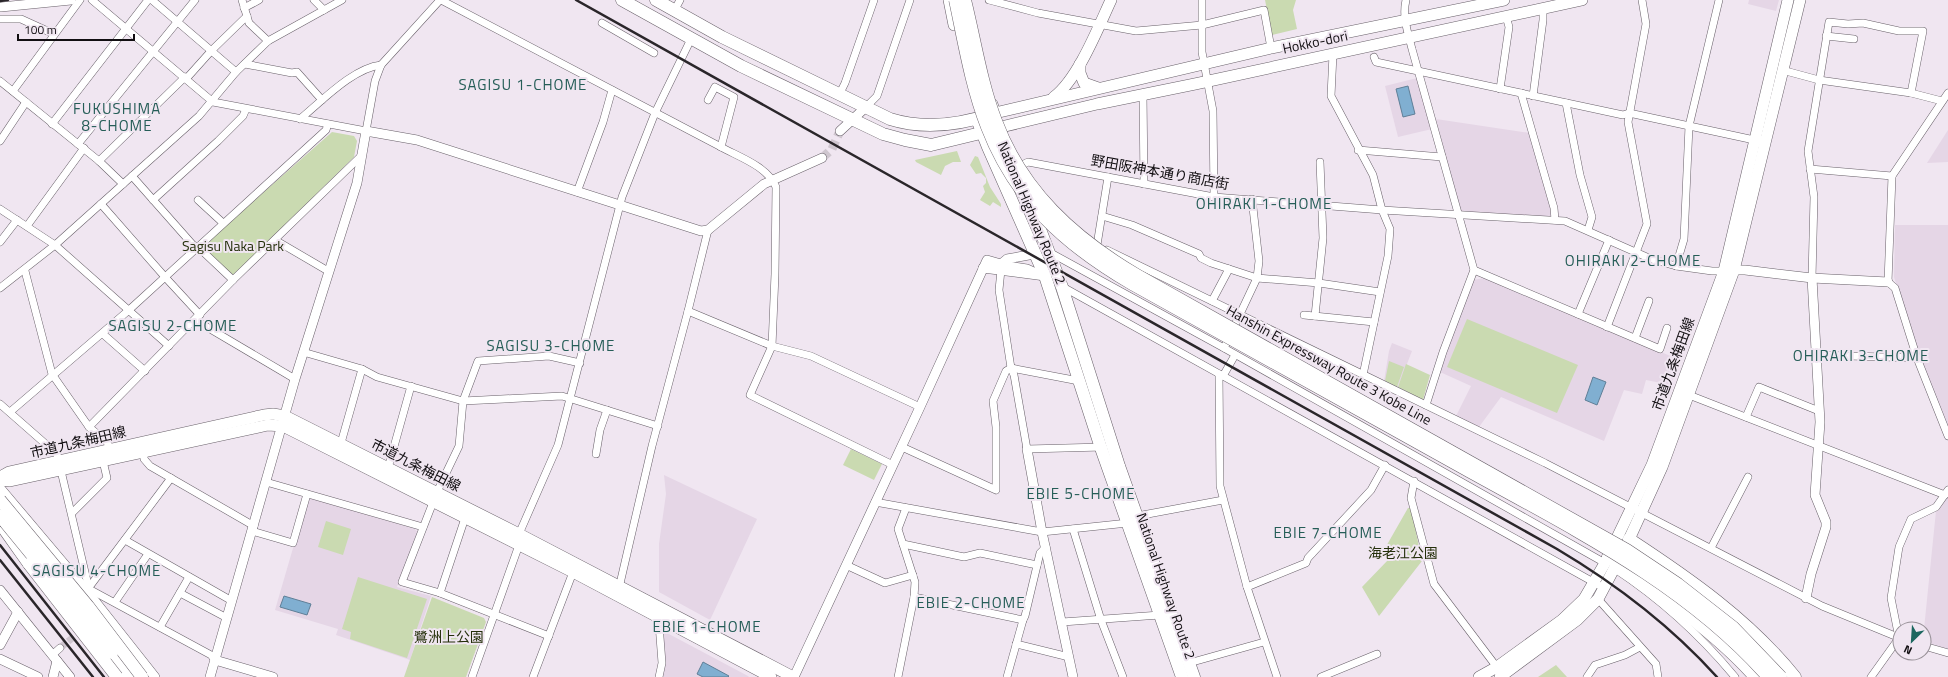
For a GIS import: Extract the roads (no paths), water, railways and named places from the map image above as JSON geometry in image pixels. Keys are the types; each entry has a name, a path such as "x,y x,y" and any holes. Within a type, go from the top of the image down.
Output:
{"highway":[{"name":"National Highway Route 2","path":"622,0 741,66 894,138 931,145 982,134 1045,276 1079,381 1106,446 1132,519 1190,663 1194,677"},
{"path":"656,0 677,5 722,37 890,119 914,124 944,125 977,119 995,113"},
{"name":"Hanshin Expressway Route 3 Kobe Line","path":"955,0 979,104 998,153 1024,195 1049,224 1070,244 1094,261 1132,284 1622,558 1706,617 1726,634 1768,677"},
{"name":"Hanshin Expressway Route 3 Kobe Line","path":"967,0 987,93 1006,145 1040,198 1076,235 1099,252 1136,275 1627,550 1678,584 1733,627 1781,677"},
{"name":"National Highway Route 2","path":"995,113 998,128 1037,218 1062,287 1106,446"},
{"path":"977,119 982,134 998,128"},
{"path":"0,500 88,606 142,677"},
{"path":"24,515 18,532 29,564"},
{"path":"0,516 80,613 129,677"},
{"name":"National Highway Route 2","path":"1132,519 1160,615 1182,677"},
{"path":"0,523 29,564 117,677"},
{"path":"1630,539 1700,587 1744,623 1795,677"},
{"path":"1611,563 1647,583 1706,630 1755,677"}],"main road":[{"path":"949,0 977,119"},
{"path":"967,0 995,113"},
{"path":"1052,99 1067,86 1080,64 1111,0"},
{"name":"Hokko-dori","path":"995,113 1031,106 1052,99 1271,48 1504,0"},
{"name":"Hokko-dori","path":"998,128 1053,113 1209,81 1582,0"},
{"name":"市道九条梅田線","path":"1611,563 1630,539 1662,467 1689,395 1729,271 1760,141 1788,0"},
{"name":"市道九条梅田線","path":"1760,141 1782,70 1800,0"},
{"path":"1080,64 1080,73 1084,83 1098,88"},
{"name":"市道九条梅田線","path":"1479,677 1501,674 1577,620 1598,599 1600,585 1611,563 1632,508 1652,465 1729,271"},
{"name":"市道九条梅田線","path":"0,480 10,481 110,449 273,414 284,421 519,540 793,677"},
{"name":"市道九条梅田線","path":"0,477 9,472 103,462 284,421 341,443 388,468 435,497 465,518 519,540 573,572 618,590 661,618 771,677"},
{"name":"市道九条梅田線","path":"1501,674 1570,614 1600,585"}],"street":[{"path":"2,6 71,0"},
{"path":"13,91 80,0"},
{"path":"92,0 154,50 213,102 417,140 695,230 708,230"},
{"path":"52,124 148,0"},
{"path":"152,0 236,72"},
{"path":"27,226 81,146 154,50 195,0"},
{"path":"242,0 249,23 268,41"},
{"path":"244,8 259,0"},
{"path":"314,0 324,10"},
{"path":"0,288 25,270 55,245 199,116 213,102 236,72 268,41 342,0"},
{"path":"210,677 284,421 294,379 356,183 375,81 382,65 440,0 721,147 766,172 773,179 776,187 776,193 775,279 772,346 750,395 893,465"},
{"path":"839,95 845,83 874,0"},
{"path":"840,131 877,96 910,0"},
{"path":"989,0 1038,13 1136,32 1202,25 1264,10 1271,48"},
{"path":"1202,0 1202,52 1209,81 1213,111 1214,197"},
{"path":"1406,0 1404,9 1405,20 1417,70 1474,270 1443,352 1426,405"},
{"path":"1607,326 1637,254 1647,224 1628,122 1646,24 1642,0"},
{"path":"1676,266 1684,239 1689,126 1719,0"},
{"path":"1533,96 1543,20 1543,8"},
{"path":"99,161 186,78 247,16"},
{"path":"1500,89 1509,27 1506,16"},
{"path":"0,19 22,19 54,34"},
{"path":"1806,598 1811,574 1826,527 1826,522 1815,495 1819,411 1812,278 1814,198 1808,151 1828,22 1848,24 1863,23 1899,31 1923,31 1911,93"},
{"path":"602,23 654,53"},
{"path":"1826,36 1854,38"},
{"path":"472,677 519,540 558,445 620,206 655,113 691,39"},
{"path":"1333,54 1331,96 1358,150 1373,175 1382,210 1390,229 1388,256 1363,375"},
{"path":"1374,56 1376,62 1623,115 1629,113 1760,141"},
{"path":"244,64 292,73 297,72 322,100"},
{"path":"300,119 359,72 371,66 382,65"},
{"path":"1782,70 1819,80 1911,93 1942,101"},
{"path":"0,80 99,161 123,184"},
{"path":"708,100 715,87 734,97 721,147"},
{"path":"577,192 603,122 612,90"},
{"path":"1521,93 1554,208 1555,220"},
{"path":"1888,282 1892,176 1948,93"},
{"path":"1144,94 1144,184"},
{"path":"0,141 26,102"},
{"path":"1566,103 1580,175 1592,217 1588,230"},
{"path":"153,200 218,141 242,116 246,108"},
{"path":"10,412 52,374 103,334 326,130 328,124"},
{"path":"1358,150 1442,157"},
{"path":"89,427 198,318 233,280 361,156"},
{"path":"618,590 708,230 764,184 822,158"},
{"name":"野田阪神本通り商店街","path":"1015,169 1028,162 1214,197 1382,210 1566,221 1637,254 1676,266 1712,271 1729,271"},
{"path":"1315,316 1323,238 1320,162"},
{"path":"1810,169 1892,176"},
{"path":"132,176 193,246 198,247 233,280"},
{"path":"1097,245 1108,177"},
{"path":"1224,348 1257,278 1259,261 1252,199"},
{"path":"198,200 223,223"},
{"path":"101,204 165,277 198,318 294,379"},
{"path":"0,209 55,245 169,346"},
{"path":"1102,216 1145,230 1199,254 1201,258 1257,278 1319,282 1380,292"},
{"path":"1037,218 1097,245 1426,405 1711,548 1806,598 1892,635"},
{"path":"0,242 17,220"},
{"path":"275,240 328,271"},
{"path":"1578,314 1609,240"},
{"path":"1049,252 1611,563 1681,621 1735,677"},
{"path":"1034,254 1006,259 1001,267 999,290 1011,368 1014,375 1042,532 1073,677"},
{"path":"793,677 902,447 985,264 1045,276 1062,287 1600,585"},
{"path":"1212,301 1229,269"},
{"path":"25,270 52,374 89,427 107,442 110,449"},
{"path":"1474,270 1660,349 1667,328"},
{"path":"1729,271 1745,270 1812,278 1888,282 1895,288 1917,358 1948,436"},
{"path":"1635,338 1649,301"},
{"path":"688,311 772,346 811,356 920,407"},
{"path":"1304,315 1374,322"},
{"path":"103,334 145,371"},
{"path":"303,352 362,369 377,377 463,401 562,396 658,426"},
{"path":"1235,355 1221,375 1220,486 1222,500 1247,587 1276,677"},
{"path":"1816,355 1917,358"},
{"path":"549,636 440,593 402,582 435,497 459,446 463,401 476,364 481,360 549,356 580,363"},
{"path":"902,447 996,490 996,427 993,402 1006,372 1011,368 1079,381"},
{"path":"341,443 362,369"},
{"path":"388,468 411,386"},
{"path":"1746,417 1759,387 1819,411"},
{"path":"1689,395 1818,445 1946,492 1936,507 1911,519 1899,547 1891,598 1896,621"},
{"path":"0,404 57,454 72,513 88,590"},
{"path":"596,454 600,430 607,410"},
{"path":"1027,449 1106,446"},
{"path":"144,452 144,459 150,466 253,528 293,543 307,494"},
{"path":"72,513 107,478 103,462"},
{"path":"1247,587 1306,563 1308,558 1371,490 1385,465"},
{"path":"1711,548 1748,477"},
{"path":"88,590 171,478"},
{"path":"1414,481 1411,498 1434,584 1501,674"},
{"path":"266,482 424,527"},
{"path":"0,488 88,590 155,677"},
{"path":"875,502 1042,532 1073,529 1132,519 1222,500"},
{"path":"898,677 914,597 915,582 898,529 906,508"},
{"path":"440,593 465,518"},
{"path":"1073,529 1101,620 1123,677"},
{"path":"125,540 232,601"},
{"path":"903,544 964,557 980,553 1037,565"},
{"path":"1007,677 1025,616 1040,553 1046,547"},
{"path":"115,602 148,554"},
{"path":"846,565 885,583 913,575"},
{"path":"533,677 573,572"},
{"path":"160,627 189,577"},
{"path":"0,590 70,677"},
{"path":"88,590 115,602 211,655 214,660 273,677"},
{"path":"180,593 226,618"},
{"path":"914,597 1023,620"},
{"path":"1598,599 1656,664 1658,677"},
{"path":"0,645 18,612"},
{"path":"76,636 104,612"},
{"path":"1062,622 1160,615"},
{"path":"659,677 662,662 659,624 661,618"},
{"path":"1190,663 1264,642"},
{"path":"1016,644 1069,656"},
{"path":"1587,677 1595,665 1625,656 1640,647"},
{"path":"53,677 55,658 60,648"},
{"path":"1932,648 1948,653"},
{"path":"1871,677 1892,649"},
{"path":"1321,677 1377,654"},
{"path":"0,660 38,677"}],"water":[{"path":"1408,86 1415,114 1403,117 1396,89"},
{"path":"1593,377 1606,382 1597,405 1585,400"},
{"path":"284,596 311,604 307,615 280,607"},
{"path":"703,662 729,676 703,677 697,674"}],"tunnel":[{"path":"822,158 832,149 840,131"},
{"path":"60,648 76,635"}],"railway":[{"path":"0,1 8,0"},
{"path":"576,0 1579,562 1642,607 1680,640 1717,677"},
{"path":"0,545 104,677"},
{"path":"0,560 93,677"}],"district":[{"name":"SAGISU 1-CHOME","path":"523,85"},
{"name":"FUKUSHIMA 8-CHOME","path":"117,118"},
{"name":"OHIRAKI 1-CHOME","path":"1264,204"},
{"name":"OHIRAKI 2-CHOME","path":"1633,261"},
{"name":"SAGISU 2-CHOME","path":"173,326"},
{"name":"SAGISU 3-CHOME","path":"551,346"},
{"name":"OHIRAKI 3-CHOME","path":"1861,356"},
{"name":"EBIE 5-CHOME","path":"1081,494"},
{"name":"EBIE 7-CHOME","path":"1328,533"},
{"name":"SAGISU 4-CHOME","path":"97,571"},
{"name":"EBIE 2-CHOME","path":"971,603"},
{"name":"EBIE 1-CHOME","path":"707,627"}],"park label":[{"name":"Sagisu Naka Park","path":"233,246"},
{"name":"海老江公園","path":"1403,553"},
{"name":"鷺洲上公園","path":"449,637"}]}
